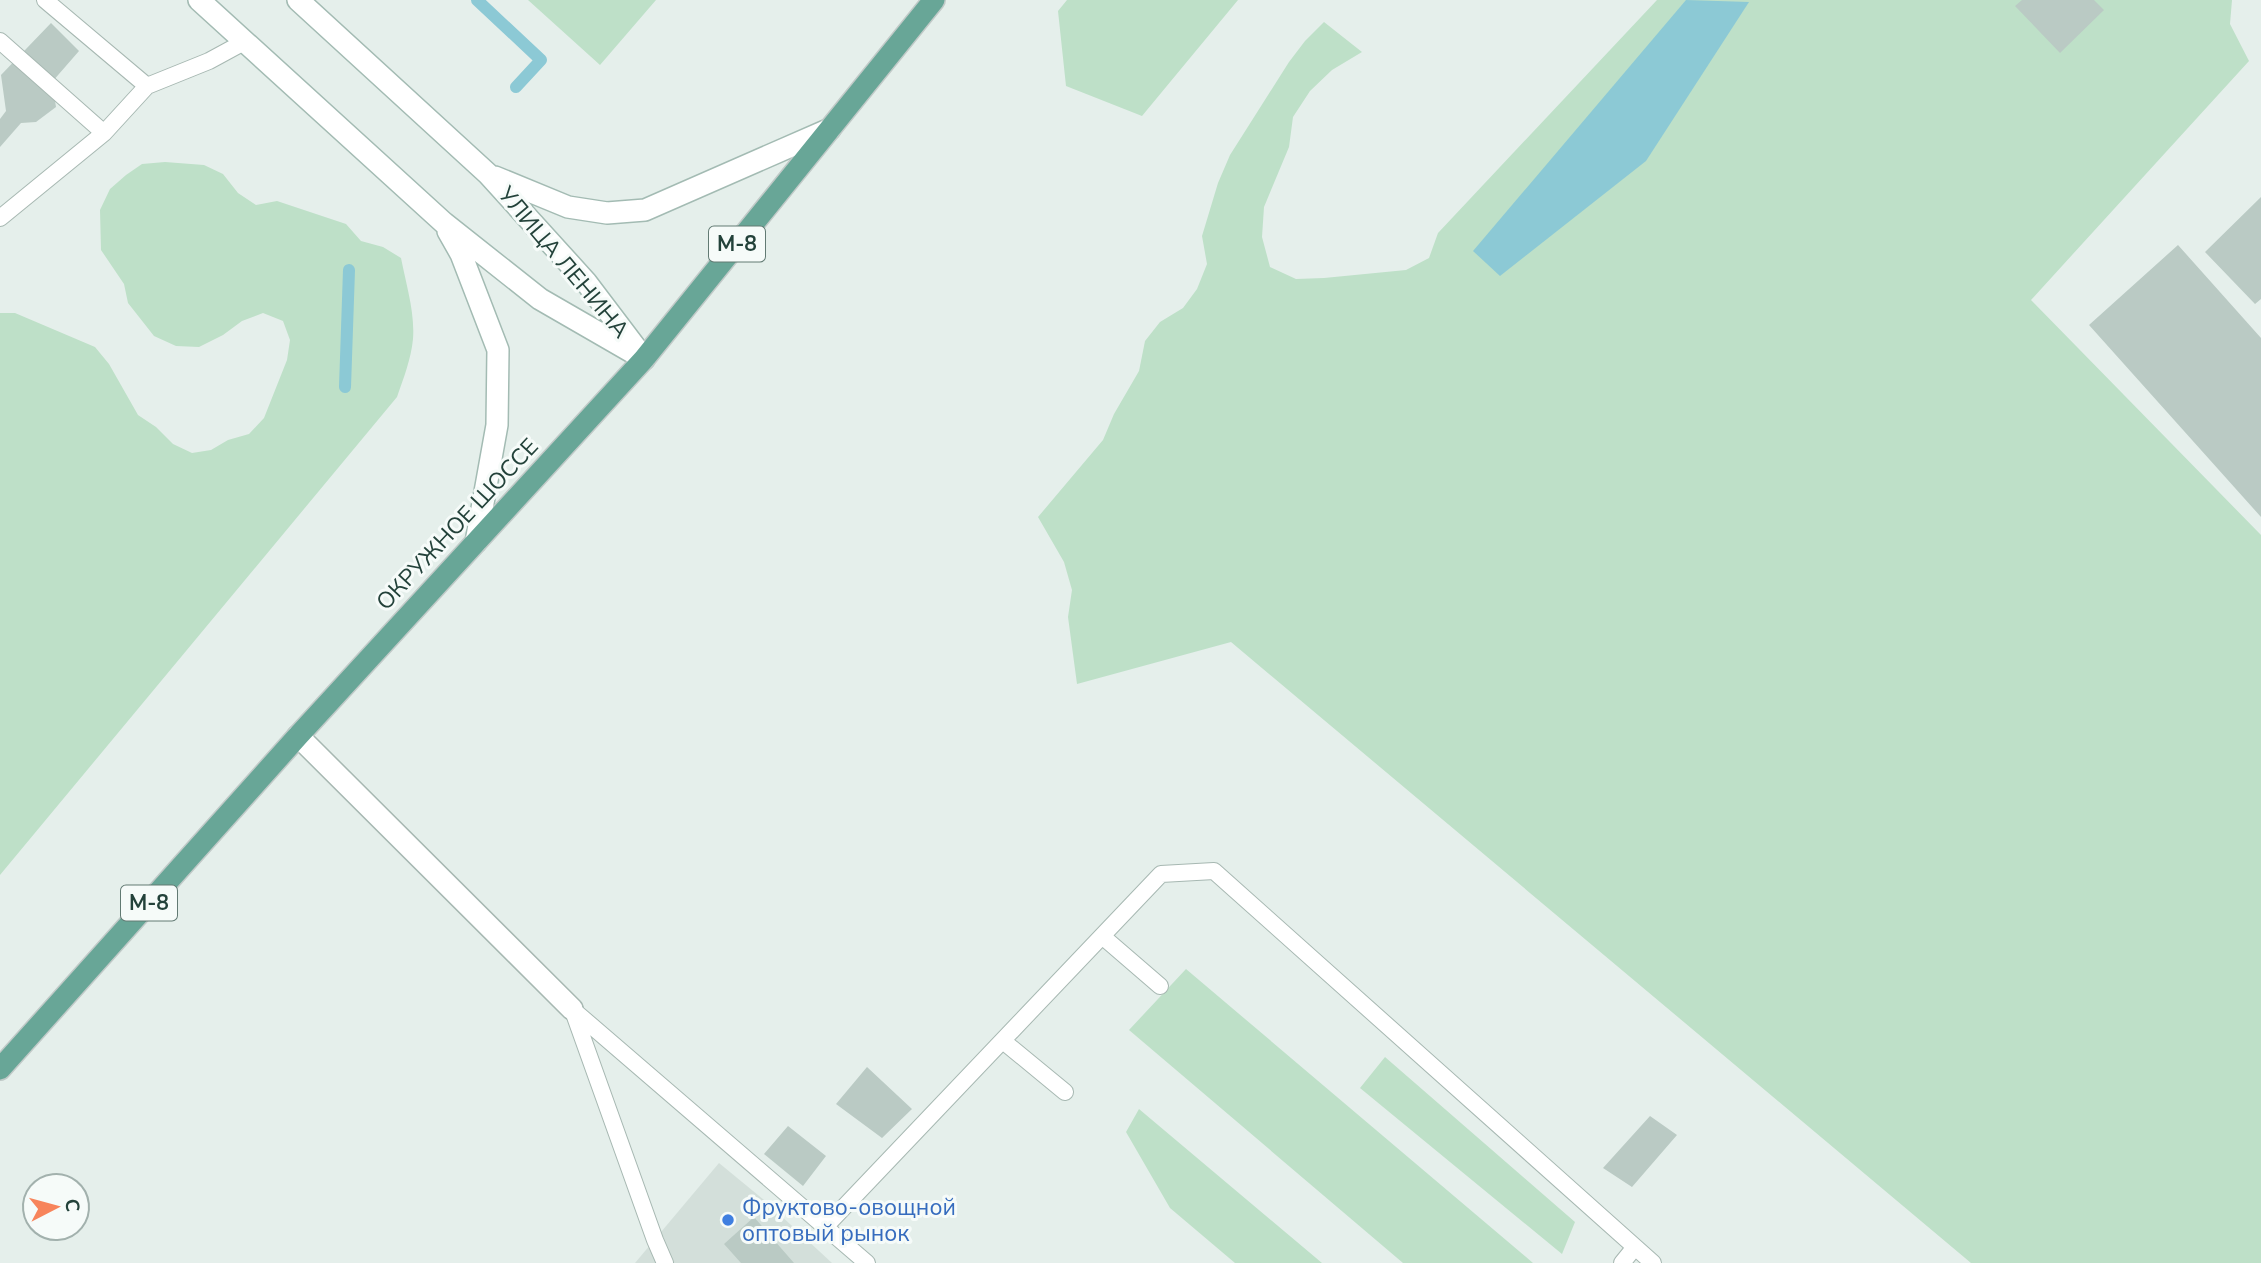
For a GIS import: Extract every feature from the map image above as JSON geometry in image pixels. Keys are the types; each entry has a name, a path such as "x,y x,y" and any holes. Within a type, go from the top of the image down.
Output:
{"main road":[{"name":"УЛИЦА ЛЕНИНА","path":"199,0 444,223 540,299 644,359"},
{"name":"УЛИЦА ЛЕНИНА","path":"298,0 488,174 586,282 644,359"},
{"name":"ОКРУЖНОЕ ШОССЕ","path":"0,1069 298,736 644,359 934,0"},
{"name":"УЛИЦА ЛЕНИНА","path":"488,174 568,207 607,213 645,210 830,129"},
{"name":"УЛИЦА ЛЕНИНА","path":"444,223 461,254 498,351 497,425 476,542"},
{"path":"298,736 572,1009"}],"lane":[{"path":"46,0 147,86"},
{"path":"0,41 104,133"},
{"path":"0,218 104,133 147,86 209,61 244,42"},
{"path":"825,1227 1161,874 1214,871 1653,1263"},
{"path":"1102,936 1160,986"},
{"path":"572,1009 867,1263"},
{"path":"572,1009 665,1263"},
{"path":"1003,1041 1065,1092"},
{"path":"1622,1263 1635,1247"}],"shaded area":[{"name":"Фруктово-овощной оптовый рынок","path":"719,1163 764,1200 832,1263 635,1263"}],"green space":[{"path":"528,0 656,0 600,65"},
{"path":"1067,0 1238,0 1142,116 1066,86 1058,11"},
{"path":"1657,0 2232,0 2230,24 2249,61 2031,300 2261,535 2261,1263 1971,1263 1231,642 1077,684 1068,617 1072,590 1064,562 1038,517 1103,440 1114,414 1139,371 1145,341 1160,322 1183,308 1197,289 1207,264 1202,236 1218,183 1230,155 1305,41 1324,22 1362,52 1332,70 1310,91 1293,117 1289,147 1264,207 1262,237 1270,267 1296,279 1406,270 1429,258 1438,233"},
{"path":"165,162 204,165 223,174 238,193 256,205 277,201 346,224 361,241 383,247 401,258 413,319 411,354 397,397 0,875 0,313 15,313 95,347 109,364 138,415 156,427 173,444 192,453 211,450 228,440 249,434 264,418 287,360 290,340 283,321 263,313 242,321 223,335 199,347 176,346 154,336 128,303 124,284 101,250 100,210 110,189 126,175 142,164"},
{"path":"1186,969 1533,1263 1403,1263 1129,1030"},
{"path":"1385,1057 1575,1222 1562,1254 1360,1088"},
{"path":"1139,1109 1322,1263 1235,1263 1170,1208 1126,1132"}],"water":[{"path":"1686,0 1749,2 1646,161 1500,276 1473,251"}],"building":[{"path":"2022,0 2094,0 2104,10 2060,53 2015,6"},
{"path":"51,23 79,51 52,82 56,107 36,122 21,123 0,147 0,119 6,111 1,75"},
{"path":"2261,197 2261,299 2255,304 2205,252"},
{"path":"2178,245 2261,338 2261,517 2089,325"},
{"path":"867,1067 912,1109 882,1138 836,1104"},
{"path":"1650,1116 1677,1135 1632,1187 1603,1168"},
{"path":"788,1126 826,1156 803,1186 764,1154"},
{"path":"754,1217 794,1263 741,1263 724,1244"}],"waterway":[{"path":"477,0 541,60 516,87"},
{"path":"345,387 349,270"}],"place":[{"name":"Фруктово-овощной оптовый рынок","path":"728,1220"}]}
